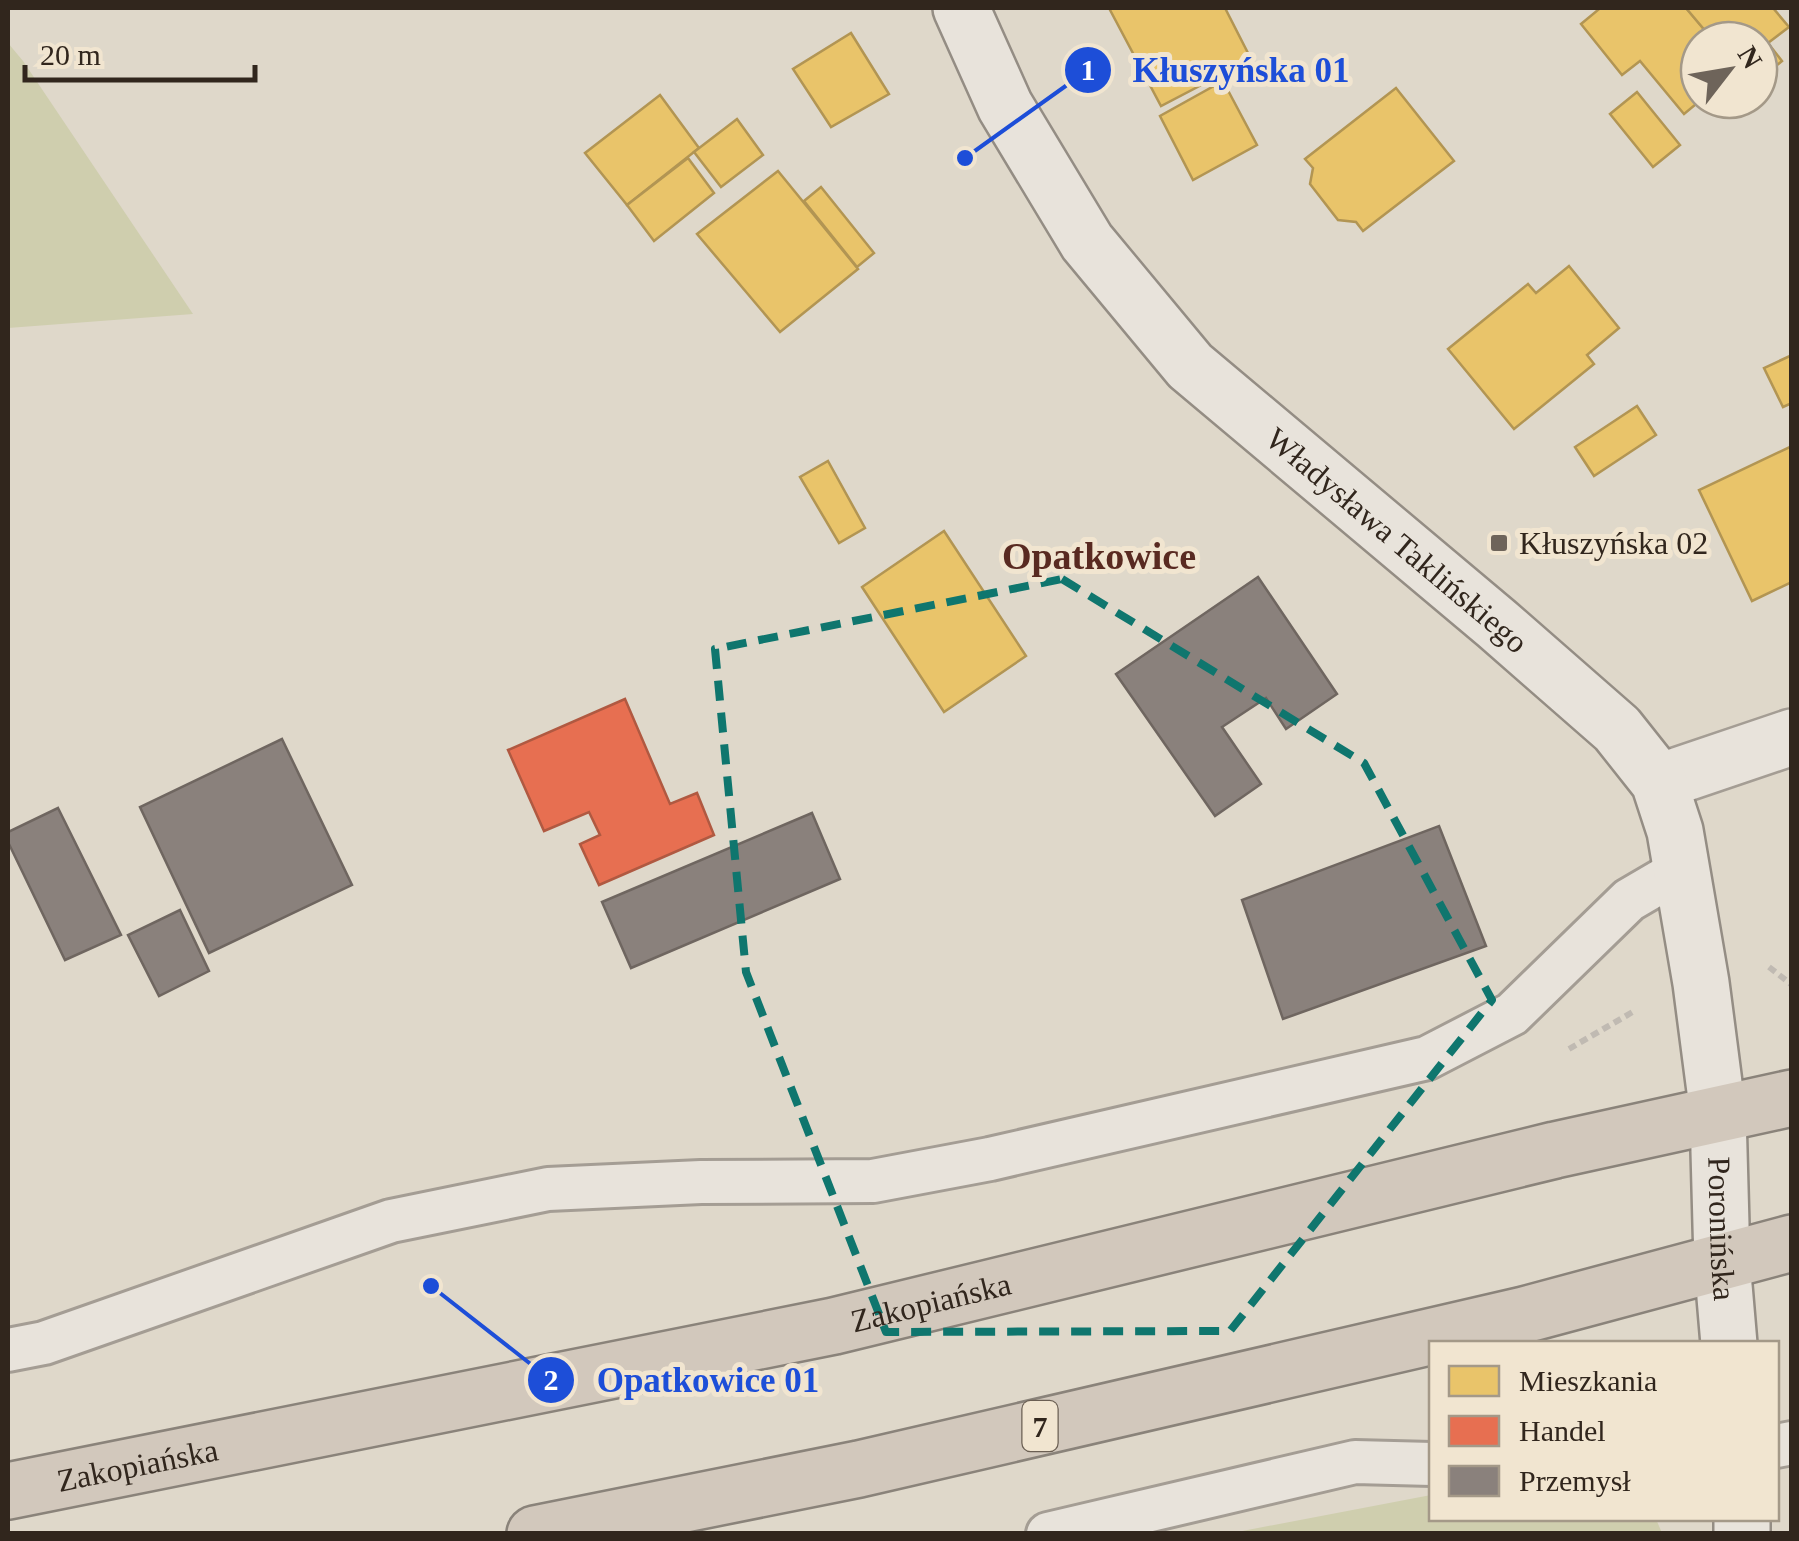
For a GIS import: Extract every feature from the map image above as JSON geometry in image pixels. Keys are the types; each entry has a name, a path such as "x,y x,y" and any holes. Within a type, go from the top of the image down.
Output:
{"highway":[{"name":"Zakopiańska","path":"8,1492 834,1326 1555,1150 1792,1098"},
{"name":"7","path":"534,1534 859,1468 1524,1315 1792,1243"}],"street":[{"name":"Władysława Taklińskiego","path":"960,8 1005,106 1087,242 1190,366 1617,729 1659,782 1669,806 1682,870 1718,1114"},
{"path":"1659,782 1792,737"},
{"name":"Poronińska","path":"1718,1114 1722,1262 1729,1341"}],"lane":[{"path":"8,1350 44,1343 391,1221 548,1189 701,1182 873,1181 990,1159 1427,1058 1512,1014 1629,900 1682,870"},
{"path":"1048,1534 1355,1462 1429,1464"}],"path":[{"path":"1764,964 1792,985"},
{"path":"1553,1059 1648,1003"}],"highlighted area":[{"path":"1062,579 1364,763 1492,1000 1230,1331 886,1332 746,972 715,649"}],"green space":[{"path":"8,43 23,61 193,314 8,328"},
{"path":"1429,1495 1429,1521 1657,1521 1662,1533 1232,1533"}],"building: Mieszkania":[{"path":"1109,8 1225,8 1251,59 1161,106"},
{"path":"1686,8 1696,20 1679,20 1679,108 1640,61 1622,75 1581,24 1598,10"},
{"path":"1686,8 1773,8 1789,27 1779,35 1779,20 1696,20"},
{"path":"851,33 889,94 831,127 793,69"},
{"path":"1223,81 1257,145 1193,180 1160,116"},
{"path":"1396,88 1454,161 1363,231 1356,222 1338,220 1310,184 1313,168 1305,159"},
{"path":"1637,92 1680,145 1653,167 1610,114"},
{"path":"660,95 699,148 627,205 585,153"},
{"path":"737,119 763,155 721,187 694,152"},
{"path":"688,158 714,193 654,241 627,205"},
{"path":"778,171 858,269 780,332 697,234"},
{"path":"821,187 874,253 857,267 804,201"},
{"path":"1569,266 1619,328 1587,355 1594,364 1514,429 1448,349 1528,284 1536,293"},
{"path":"1792,355 1792,403 1783,407 1764,368"},
{"path":"1637,406 1656,435 1594,476 1575,447"},
{"path":"1792,446 1792,582 1752,601 1699,490"},
{"path":"828,461 865,528 839,543 800,477"},
{"path":"944,531 1026,656 944,712 862,587"}],"building: Handel":[{"path":"625,699 670,804 697,793 714,835 599,885 580,844 600,835 589,812 544,831 508,750"}],"building: Przemysł":[{"path":"1258,577 1337,694 1286,729 1266,698 1222,727 1261,784 1215,816 1116,674"},
{"path":"282,739 352,885 209,953 140,807"},
{"path":"58,808 121,935 65,960 8,842 8,832"},
{"path":"812,813 840,879 631,968 602,902"},
{"path":"1439,826 1486,946 1283,1019 1242,900"},
{"path":"180,910 209,971 159,996 128,935"}],"place":[{"name":"Kłuszyńska 01","path":"965,158"},
{"name":"Kłuszyńska 02","path":"1499,543"},
{"name":"Opatkowice 01","path":"431,1286"}],"district":[{"name":"Opatkowice","path":"1099,556"}]}
